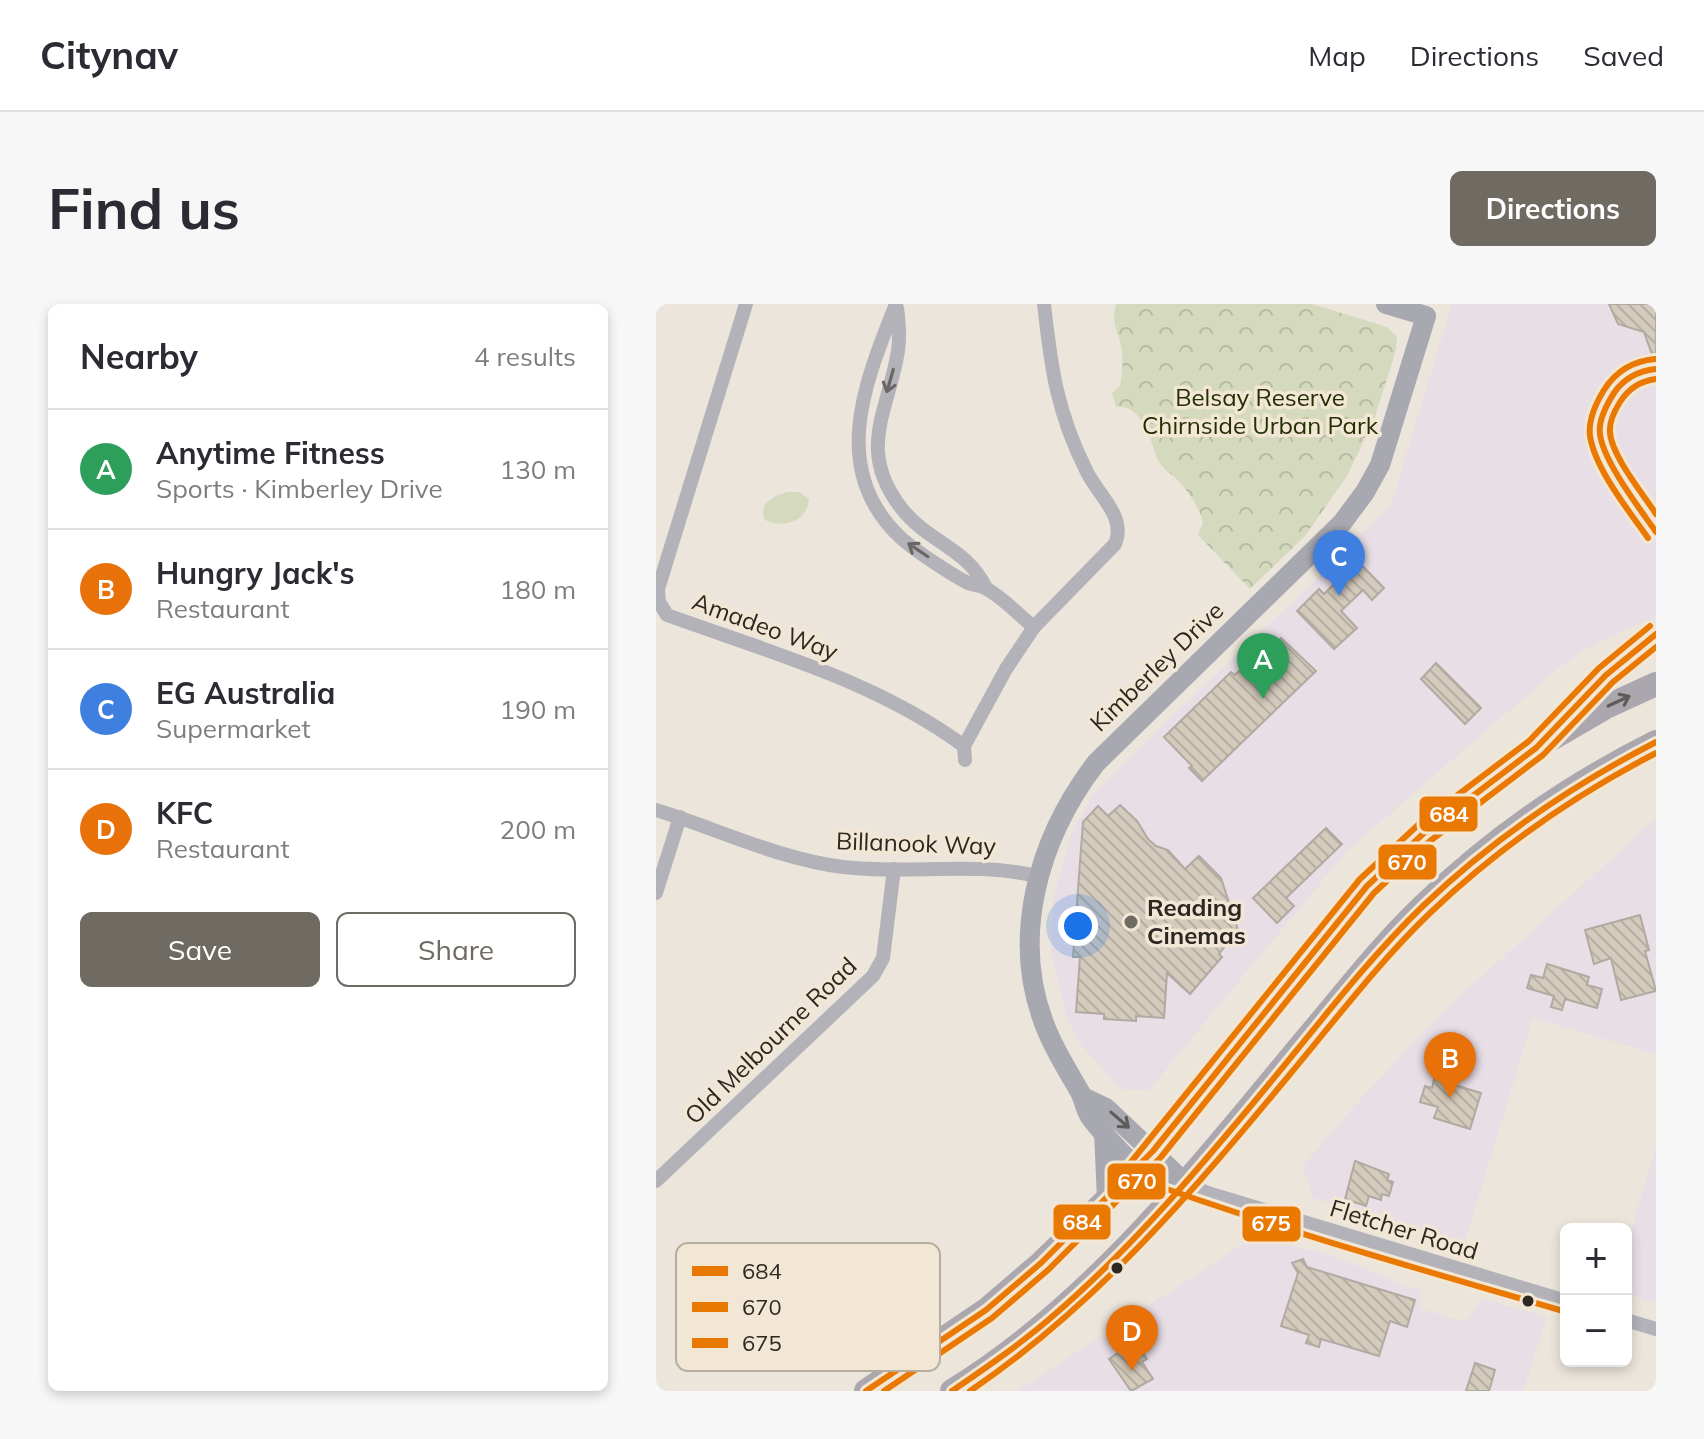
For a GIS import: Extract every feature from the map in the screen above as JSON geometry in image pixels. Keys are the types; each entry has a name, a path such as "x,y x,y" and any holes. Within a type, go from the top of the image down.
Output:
{"highway":[{"path":"940,1341 986,1310 1041,1263 1145,1160 1309,954 1367,886 1400,855 1424,833 1536,748 1608,706 1656,684"},
{"path":"952,1391 1048,1321 1161,1211 1382,949 1421,908 1498,841 1541,810 1656,742"},
{"path":"866,1391 896,1371"}],"main road":[{"path":"1386,304 1428,310"},
{"name":"Kimberley Drive","path":"1185,1184 1104,1133 1089,1115 1083,1097 1047,1031 1036,996 1031,920 1037,876 1059,819 1096,763 1342,523 1365,492 1387,447 1428,310"},
{"name":"Kimberley Drive","path":"1083,1097 1106,1108 1145,1160"},
{"path":"1104,1133 1107,1199"}],"street":[{"name":"Amadeo Way","path":"746,304 658,589 662,609 667,615 873,691 910,710 964,753 1006,669 1034,627"},
{"path":"897,304 900,335 897,355 879,423 878,454 882,473 891,494 904,512 966,559 977,570 986,588"},
{"path":"897,304 858,424 858,457 864,482 882,515 902,539 966,582 986,588 1034,627 1115,544 1120,527 1088,475 1064,421 1047,346 1044,304"},
{"name":"Billanook Way","path":"656,810 798,858 843,867 971,867 1007,869 1037,876"},
{"path":"656,893 680,817"},
{"name":"Old Melbourne Road","path":"656,1181 873,976 883,958 894,869"},
{"name":"Fletcher Road","path":"1185,1184 1413,1257 1560,1299"},
{"path":"1632,1322 1656,1329"}],"shaded area":[{"path":"1452,304 1656,304 1656,617 1596,643 1561,666 1347,851 1149,1090 1121,1089 1082,1046 1066,1015 1051,952 1054,896 1072,831 1094,794 1121,765 1350,547 1392,502"},
{"path":"1656,818 1656,1054 1533,1018 1464,1245 1313,1198 1303,1166 1346,1115 1437,1017"},
{"path":"1656,1147 1656,1302 1632,1295 1632,1228"},
{"path":"1254,1237 1330,1255 1411,1289 1419,1288 1422,1309 1465,1322 1483,1299 1547,1317 1523,1391 1017,1391"}],"green space":[{"name":"Belsay Reserve Chirnside Urban Park","path":"1116,304 1312,304 1387,327 1397,336 1396,350 1374,420 1347,476 1305,536 1250,589 1198,535 1203,523 1198,510 1183,486 1160,464 1140,418 1126,408 1116,407 1112,393 1120,386 1122,361 1115,324"},
{"path":"799,492 809,499 804,513 787,523 765,520 765,505 777,495"}],"building":[{"path":"1609,304 1656,304 1656,360 1644,332 1618,324"},
{"path":"1350,553 1384,588 1372,600 1363,590 1341,611 1357,628 1334,649 1297,611 1319,589 1324,594 1346,572 1338,564"},
{"path":"1281,638 1316,671 1202,781 1164,737 1231,672 1235,675 1251,659 1255,663"},
{"path":"1436,663 1481,708 1465,724 1421,679"},
{"name":"Reading Cinemas","path":"1120,805 1137,821 1148,839 1168,850 1185,869 1199,856 1221,878 1238,930 1219,954 1222,957 1190,994 1167,973 1164,1018 1136,1016 1136,1021 1104,1019 1104,1014 1076,1012 1080,957 1073,957 1083,822 1098,806 1108,816"},
{"path":"1326,828 1342,844 1286,898 1294,906 1277,923 1253,898"},
{"path":"1640,915 1649,950 1645,951 1656,991 1621,1000 1611,958 1594,964 1585,930"},
{"path":"1547,964 1589,977 1587,985 1602,989 1597,1008 1565,999 1562,1010 1551,1007 1554,996 1527,988 1531,975 1543,978"},
{"path":"1434,1079 1481,1093 1470,1129 1434,1118 1438,1107 1420,1102 1425,1086 1432,1088"},
{"path":"1355,1161 1389,1174 1387,1180 1393,1182 1389,1196 1382,1194 1381,1200 1369,1196 1366,1206 1345,1199"},
{"path":"1303,1259 1307,1267 1415,1300 1407,1327 1390,1321 1379,1356 1321,1339 1319,1347 1306,1343 1309,1335 1281,1326 1298,1273 1292,1263"},
{"path":"1135,1341 1147,1359 1142,1362 1153,1379 1131,1391 1109,1359"},
{"path":"1475,1363 1495,1370 1489,1391 1466,1391"}],"transit line":[{"name":"670","path":"1648,538 1598,462 1590,430 1596,406 1614,377 1632,365 1655,359"},
{"name":"684","path":"1656,369 1643,371 1622,383 1611,397 1600,423 1603,445 1615,471 1656,532"},
{"name":"675","path":"1656,379 1640,383 1627,393 1614,412 1610,428 1616,452 1656,514"},
{"name":"675","path":"1560,1310 1239,1214 1133,1177 1127,1167 1360,879 1418,825 1529,741 1599,668 1650,626"},
{"name":"684","path":"940,1341 986,1310 1041,1263 1153,1151 1367,886 1424,833 1536,748 1606,675 1656,634"},
{"name":"670","path":"940,1353 992,1318 1048,1270 1161,1157 1374,893 1430,841 1543,755 1613,682 1656,647"},
{"name":"684","path":"952,1391 1042,1325 1140,1233 1218,1145 1363,970 1450,881 1534,815 1656,742"},
{"name":"670","path":"970,1391 1060,1321 1142,1244 1218,1160 1375,971 1430,913 1482,867 1537,825 1595,787 1656,753"},
{"name":"684","path":"866,1391 896,1371"},
{"name":"670","path":"884,1391 914,1371"}],"place":[{"name":"EG Australia","path":"1339,596"},
{"name":"Anytime Fitness","path":"1263,699"},
{"name":"Reading Cinemas","path":"1131,922"},
{"name":"Hungry Jack's","path":"1450,1098"},
{"name":"KFC","path":"1132,1371"}]}
